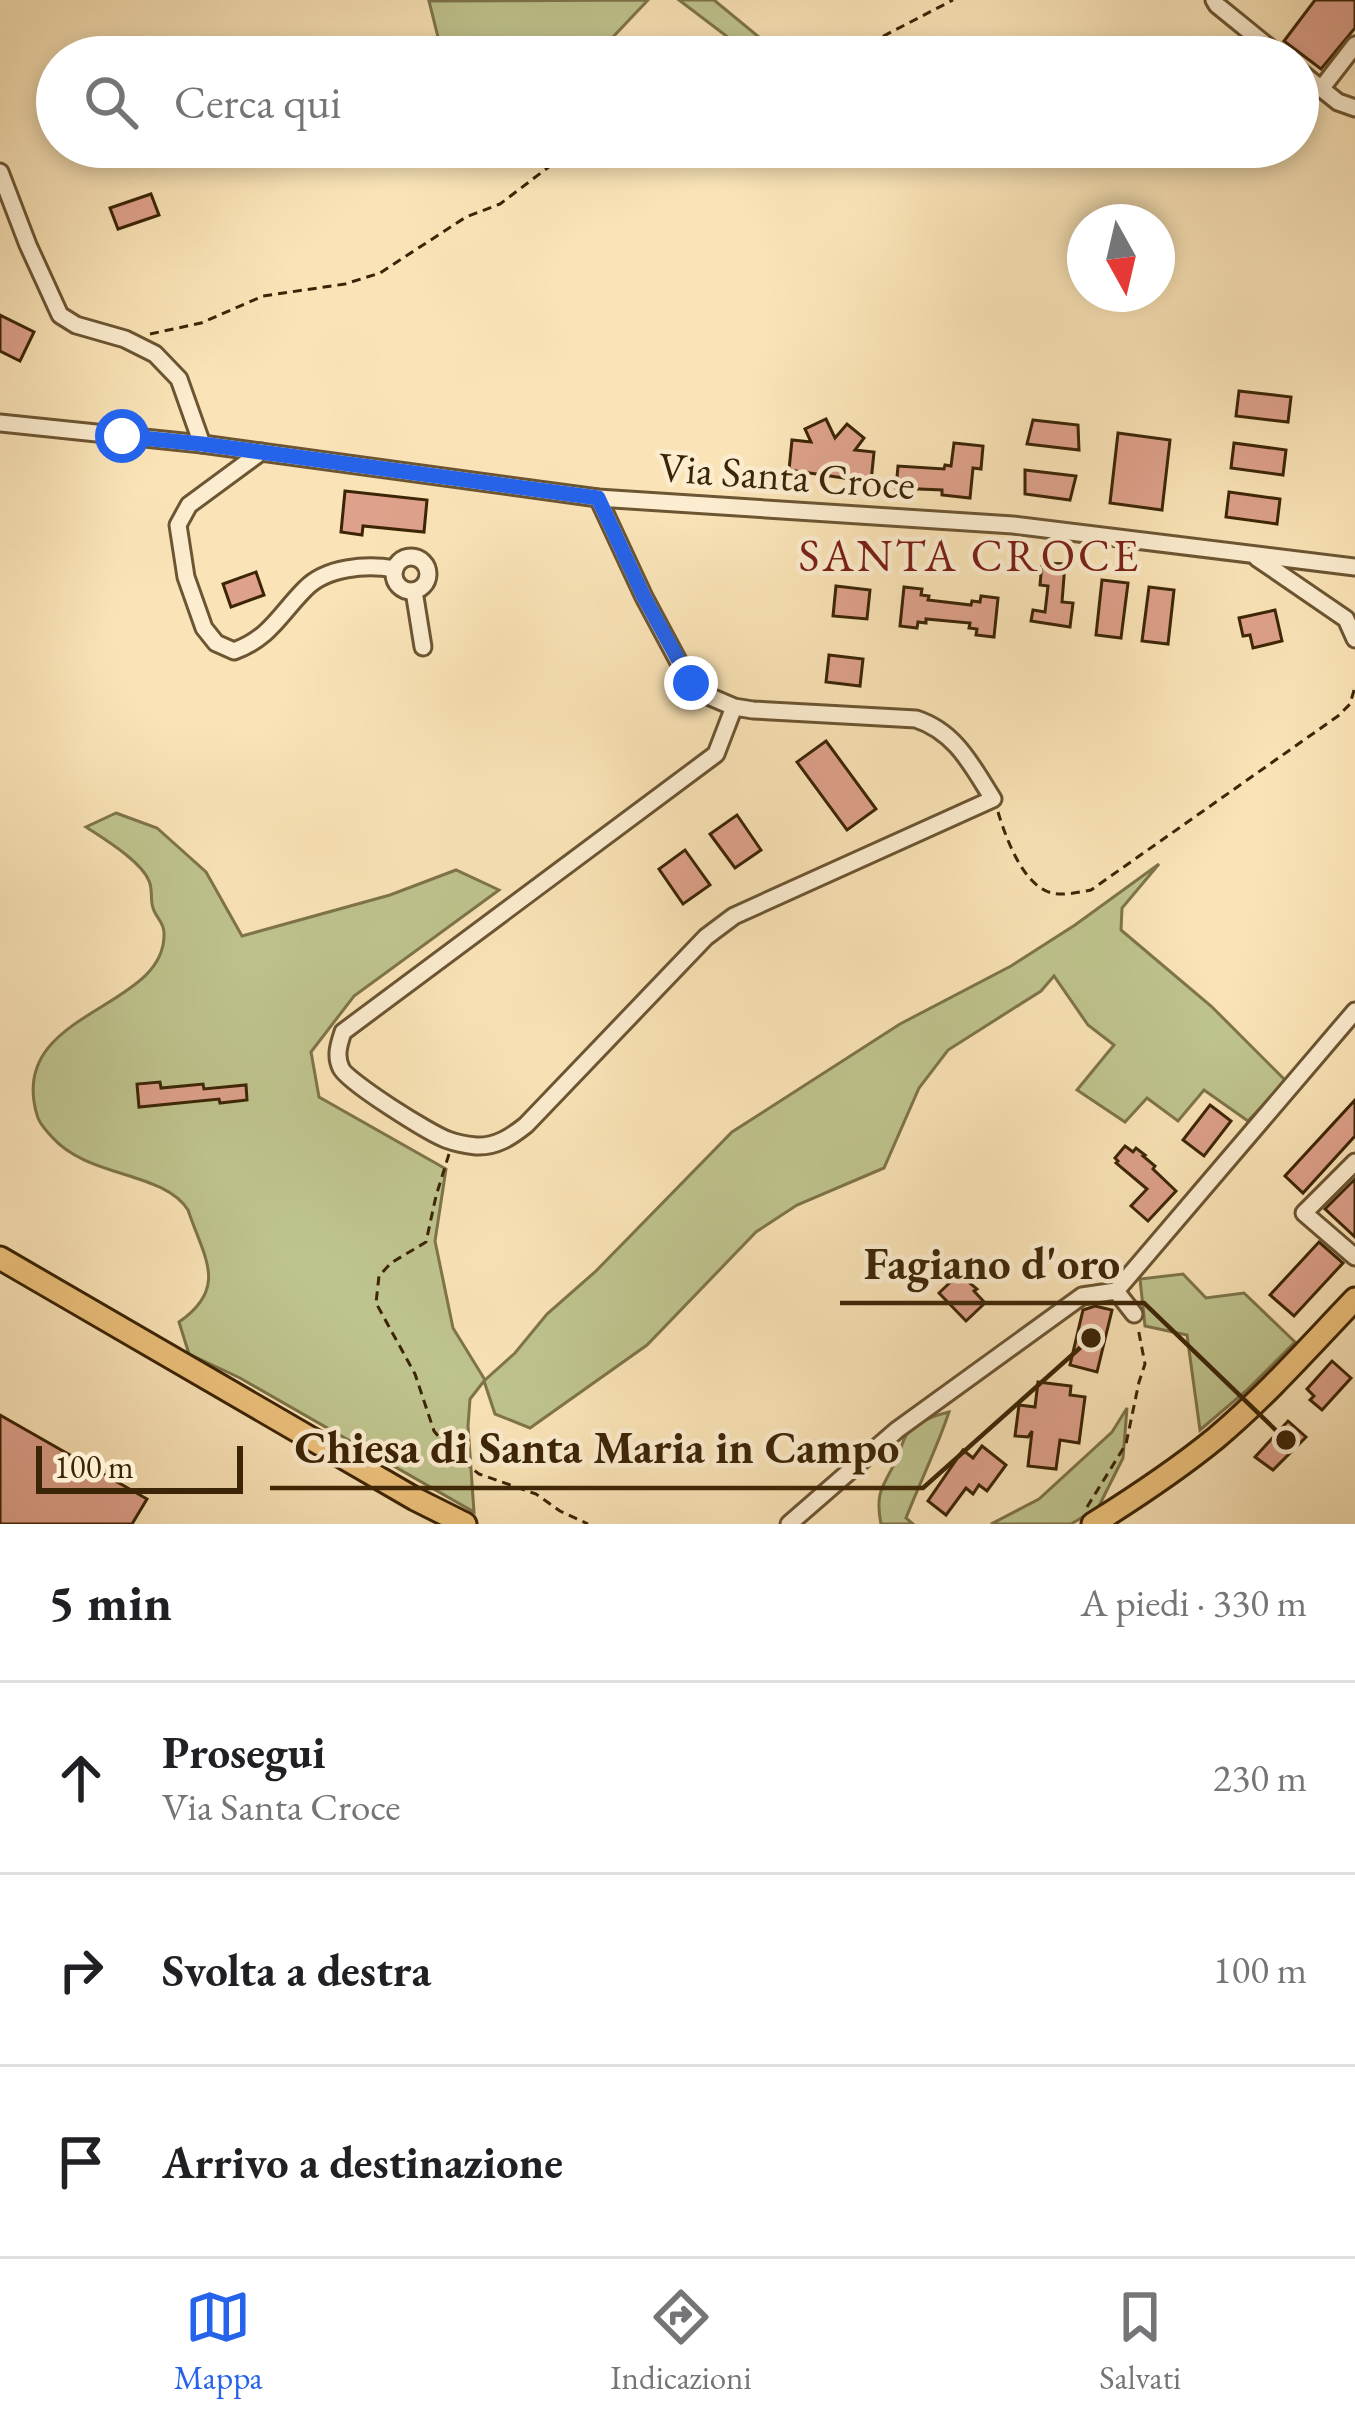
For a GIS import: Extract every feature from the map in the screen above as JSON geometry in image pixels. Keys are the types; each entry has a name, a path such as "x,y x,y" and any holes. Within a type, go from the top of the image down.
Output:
{"main road":[{"path":"0,1258 465,1524"},
{"path":"1090,1516 1167,1477 1220,1435 1355,1299"}],"street":[{"path":"1214,0 1255,36"},
{"path":"1355,45 1321,89 1355,108"},
{"path":"0,172 60,315 155,354 178,379 202,444"},
{"name":"Via Santa Croce","path":"0,423 202,444 598,498 1013,525 1355,567"},
{"path":"261,452 189,505 178,525 186,577 204,628 215,643 234,651 248,646 273,628 308,585 337,571 376,566 394,569"},
{"path":"598,498 691,683 706,695 734,707 916,719 930,724 960,748 993,800 734,916 706,938 509,1138 475,1146 445,1139 348,1078 338,1060 343,1032 716,754 734,707"},
{"path":"608,520 623,500"},
{"path":"1252,555 1346,620 1355,639"},
{"path":"394,569 406,558 417,558 426,565 427,582 414,591"},
{"path":"394,569 398,586 414,591"},
{"path":"414,591 423,646"},
{"path":"789,1524 897,1430 1067,1306 1082,1296 1116,1291 1355,1012"},
{"path":"1355,1162 1304,1213 1355,1257"},
{"path":"1116,1291 1134,1314"}],"path":[{"path":"884,36 953,0"},
{"path":"125,339 201,323 263,296 345,284 380,273 466,218 500,205 548,168"},
{"path":"993,800 1010,846 1036,885 1054,894 1091,890 1338,716 1350,704 1355,688"},
{"path":"453,1141 427,1242 391,1263 379,1276 376,1303 415,1374 434,1431 453,1454 479,1474 536,1494 589,1524"},
{"path":"1090,1516 1095,1490 1126,1444 1145,1364 1134,1314"}],"green space":[{"path":"648,0 614,36 438,36 429,1"},
{"path":"679,0 714,0 758,36 726,36"},
{"path":"116,813 157,828 206,872 242,936 390,895 456,870 499,890 354,996 311,1052 319,1097 446,1169 435,1241 453,1328 485,1380 732,1132 900,1024 1011,966 1159,864 1122,908 1121,930 1211,1006 1286,1081 1248,1121 1204,1090 1178,1121 1147,1098 1125,1122 1077,1090 1114,1045 1088,1025 1054,976 1041,991 948,1050 919,1088 884,1168 797,1205 756,1232 647,1345 530,1428 495,1414 484,1381 470,1399 474,1512 240,1378 189,1354 179,1322 204,1296 208,1271 188,1210 161,1188 67,1150 39,1121 34,1080 44,1053 64,1032 141,980 158,959 164,929 153,908 145,873 86,827"},
{"path":"1183,1274 1206,1298 1244,1293 1295,1342 1200,1430 1187,1335 1145,1326 1140,1279"},
{"path":"1127,1408 1123,1458 1098,1508 1071,1524 991,1524 1039,1499 1112,1432"},
{"path":"949,1412 906,1518 913,1524 881,1524 881,1491 905,1437 921,1423"}],"building":[{"path":"1315,0 1355,0 1355,28 1321,69 1319,36 1288,36"},
{"path":"151,194 159,215 118,229 110,208"},
{"path":"0,315 34,332 20,361 0,351"},
{"path":"1239,391 1291,397 1288,422 1236,416"},
{"path":"826,419 835,438 847,424 864,438 855,450 874,452 871,482 789,470 792,440 811,442 805,429"},
{"path":"1033,420 1078,425 1079,450 1027,444"},
{"path":"1118,433 1170,440 1162,510 1110,503"},
{"path":"954,443 983,446 981,469 973,468 970,498 942,495 942,490 896,488 898,466 951,466"},
{"path":"1234,443 1286,450 1283,475 1231,468"},
{"path":"1025,470 1076,476 1070,500 1025,494"},
{"path":"345,491 427,500 424,532 363,526 362,535 341,532"},
{"path":"1229,492 1280,499 1277,524 1226,517"},
{"path":"1042,563 1065,564 1062,602 1073,603 1070,627 1031,621 1033,610 1045,612 1048,586 1040,585"},
{"path":"256,572 264,595 231,607 223,584"},
{"path":"1102,580 1128,583 1121,638 1096,635"},
{"path":"836,586 870,590 867,619 833,616"},
{"path":"904,587 922,589 921,595 929,596 928,600 971,605 980,602 981,596 998,598 994,637 976,635 970,623 926,619 917,628 900,626"},
{"path":"1149,587 1174,590 1168,644 1142,641"},
{"path":"1275,610 1282,641 1253,648 1250,635 1243,636 1239,618"},
{"path":"829,655 863,659 860,686 826,682"},
{"path":"826,741 876,809 847,830 797,762"},
{"path":"737,815 761,850 735,868 710,834"},
{"path":"685,850 710,885 683,904 659,869"},
{"path":"160,1082 161,1088 246,1085 247,1100 139,1107 137,1084"},
{"path":"1355,1100 1355,1136 1303,1193 1285,1176"},
{"path":"1210,1105 1231,1121 1204,1156 1183,1140"},
{"path":"1125,1146 1145,1155 1176,1191 1148,1221 1131,1206 1147,1189 1116,1163"},
{"path":"1355,1179 1355,1237 1325,1209"},
{"path":"1319,1242 1343,1263 1294,1316 1270,1295"},
{"path":"959,1274 985,1303 966,1321 939,1293"},
{"path":"1095,1306 1112,1310 1097,1372 1070,1365 1083,1310"},
{"path":"1332,1361 1351,1378 1322,1410 1310,1400 1314,1396 1307,1389"},
{"path":"1038,1382 1071,1386 1070,1395 1085,1397 1079,1443 1060,1440 1056,1469 1028,1466 1032,1431 1028,1437 1015,1436 1019,1405 1035,1407"},
{"path":"0,1415 147,1499 132,1524 0,1524"},
{"path":"1288,1421 1306,1437 1273,1470 1255,1457"},
{"path":"982,1446 1006,1465 987,1491 979,1485 973,1494 966,1488 946,1515 928,1501 963,1450 973,1458"}],"place":[{"name":"Chiesa di Santa Maria in Campo","path":"1091,1338"},
{"name":"Fagiano d'oro","path":"1286,1440"}],"district":[{"name":"SANTA CROCE","path":"970,555"}],"route":[{"path":"122,436 598,498 691,683"}]}
